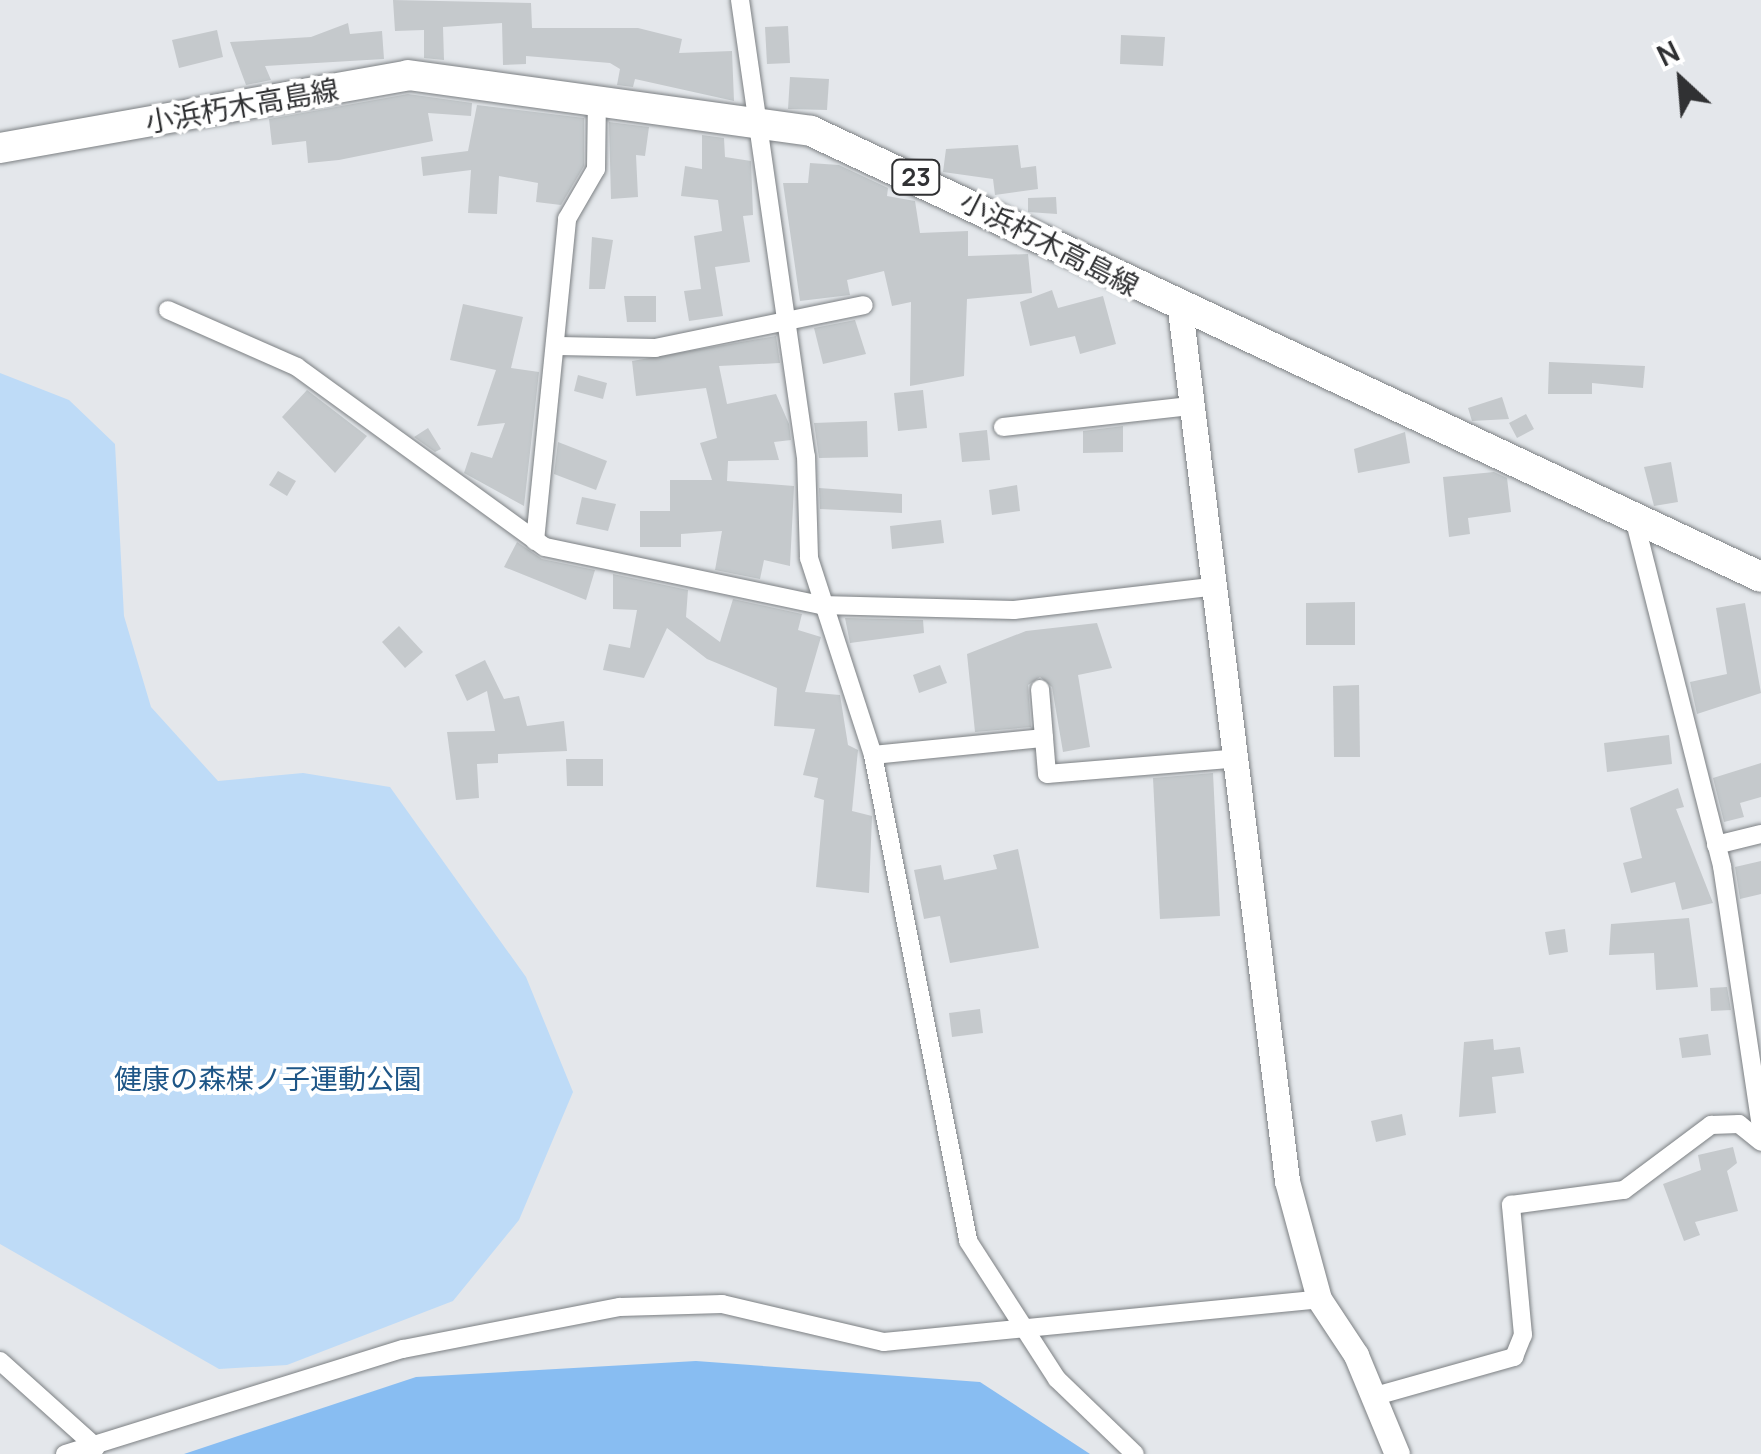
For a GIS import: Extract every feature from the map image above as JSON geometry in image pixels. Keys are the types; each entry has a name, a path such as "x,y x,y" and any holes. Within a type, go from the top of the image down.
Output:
{"main road":[{"name":"小浜朽木高島線","path":"0,148 408,75 811,130 950,192 1180,308 1636,526 1761,578"},
{"path":"1180,308 1272,1100 1319,1299 1372,1396 1397,1454"}],"street":[{"path":"740,0 821,605 874,755 968,1241 1018,1329 1135,1454"},
{"path":"535,541 559,346 567,218 596,169 597,102"},
{"path":"559,346 655,348 864,305"},
{"path":"168,310 297,368 535,541 821,605 1014,610 1211,587"},
{"path":"1003,427 1190,406"},
{"path":"1636,526 1716,845 1761,1128"},
{"path":"1040,689 1047,774 1231,760"},
{"path":"874,755 1044,738"},
{"path":"1716,845 1761,834"},
{"path":"1372,1396 1514,1357 1524,1335 1511,1205 1624,1190 1711,1125 1739,1124 1761,1142"},
{"path":"65,1454 403,1348 620,1308 722,1304 884,1342 1319,1299"},
{"path":"0,1361 96,1447"}],"green space":[{"name":"健康の森楳ノ子運動公園","path":"0,373 69,400 115,444 124,616 151,707 218,781 303,773 390,787 526,977 573,1092 519,1220 453,1301 287,1365 219,1369 0,1244"}],"shaded area":[{"path":"696,1361 980,1382 1090,1454 184,1454 416,1377"}],"building":[{"path":"393,0 531,3 532,28 638,28 682,39 679,53 732,51 734,101 635,79 633,87 617,85 620,69 610,63 526,56 526,64 503,65 502,23 443,27 444,60 424,58 424,30 395,31"},
{"path":"348,23 350,34 382,31 384,59 265,66 271,80 246,85 230,42 311,37"},
{"path":"788,26 790,63 767,64 765,27"},
{"path":"217,30 223,57 179,68 172,40"},
{"path":"1121,35 1165,37 1163,66 1120,64"},
{"path":"790,77 829,79 827,110 788,109"},
{"path":"408,94 472,103 471,116 428,113 433,141 339,160 308,163 306,141 272,145 269,119"},
{"path":"477,105 584,118 584,166 561,205 536,202 538,183 499,176 497,214 468,213 471,170 423,176 421,157 468,151"},
{"path":"609,122 649,127 645,156 636,155 638,197 611,199"},
{"path":"702,135 724,138 725,157 751,161 753,215 743,216 750,262 715,267 723,316 689,321 684,291 701,289 694,236 722,231 718,200 681,196 685,166 702,169"},
{"path":"1018,145 1021,168 1036,166 1038,189 995,195 993,179 943,172 946,149"},
{"path":"810,163 839,165 888,188 887,196 915,201 920,233 968,231 968,256 1028,254 1032,293 967,299 964,376 910,386 911,302 892,306 884,271 847,280 850,295 800,301 783,183 808,183"},
{"path":"1056,197 1057,214 1028,212 1028,198"},
{"path":"592,237 613,240 605,289 589,289"},
{"path":"1052,290 1058,308 1103,296 1116,344 1080,354 1075,336 1030,346 1020,302"},
{"path":"624,296 656,296 656,322 627,322"},
{"path":"463,304 523,317 511,368 539,372 524,506 464,473 471,452 492,458 505,423 477,426 496,370 450,360"},
{"path":"855,320 866,354 823,364 814,328"},
{"path":"776,336 780,363 719,366 727,404 776,394 789,424 791,440 774,442 779,460 728,461 727,481 794,486 790,566 764,560 760,579 715,570 722,531 681,534 681,547 640,547 640,511 670,511 670,480 712,480 700,443 717,438 706,388 636,396 632,361"},
{"path":"1549,362 1645,366 1643,388 1592,383 1592,394 1548,394"},
{"path":"578,375 607,383 603,399 574,391"},
{"path":"307,390 367,436 335,473 282,417"},
{"path":"923,390 927,428 898,431 894,393"},
{"path":"1502,397 1509,419 1472,421 1468,408"},
{"path":"1526,414 1534,429 1517,438 1509,423"},
{"path":"867,421 868,457 819,458 814,423"},
{"path":"1123,426 1123,452 1083,453 1083,431"},
{"path":"428,428 441,449 435,452 414,437"},
{"path":"987,430 990,460 962,462 959,433"},
{"path":"1405,432 1410,463 1358,473 1354,449"},
{"path":"558,442 607,461 596,490 554,474"},
{"path":"1671,462 1678,502 1654,506 1644,467"},
{"path":"278,471 296,481 287,496 269,485"},
{"path":"1494,472 1507,478 1511,512 1468,518 1470,534 1449,537 1443,477"},
{"path":"1017,485 1020,511 992,515 989,490"},
{"path":"819,488 902,494 902,513 820,509"},
{"path":"582,497 616,504 608,531 576,524"},
{"path":"941,520 944,543 892,549 890,526"},
{"path":"517,542 542,559 595,570 586,600 504,567"},
{"path":"613,574 688,590 686,617 720,642 733,599 802,614 798,630 821,637 805,692 840,695 848,745 858,750 852,811 872,816 869,893 816,887 824,800 814,797 818,778 803,775 815,729 774,726 777,688 707,659 667,628 644,678 603,670 609,644 630,648 637,610 613,609"},
{"path":"1355,602 1355,645 1306,645 1306,603"},
{"path":"1745,603 1761,693 1697,714 1690,682 1727,674 1716,608"},
{"path":"845,618 923,620 924,633 850,643"},
{"path":"1097,623 1112,668 1078,675 1090,747 1063,752 1052,687 1040,677 1028,685 1031,727 975,732 967,654 1026,631"},
{"path":"399,626 423,652 405,668 382,642"},
{"path":"485,660 504,699 519,696 527,726 564,721 567,751 498,754 498,763 477,764 479,798 456,800 447,732 495,731 487,691 467,701 455,675"},
{"path":"940,665 947,683 919,693 913,675"},
{"path":"1359,685 1360,757 1334,757 1333,686"},
{"path":"1669,735 1672,764 1607,772 1604,743"},
{"path":"566,759 603,759 603,786 567,786"},
{"path":"1761,763 1761,797 1740,803 1744,817 1724,822 1713,778"},
{"path":"1213,773 1220,916 1160,919 1153,778"},
{"path":"1678,788 1684,807 1676,809 1713,903 1682,910 1675,882 1631,893 1623,863 1642,858 1630,808"},
{"path":"1018,849 1039,948 950,963 940,916 924,919 914,870 941,865 944,880 997,869 993,855"},
{"path":"1761,861 1761,894 1740,899 1735,867"},
{"path":"1689,918 1698,987 1656,990 1654,953 1609,955 1611,924"},
{"path":"1565,929 1568,952 1549,955 1545,932"},
{"path":"1727,987 1731,1010 1711,1011 1710,988"},
{"path":"980,1009 983,1033 952,1037 949,1013"},
{"path":"1708,1034 1711,1055 1682,1058 1679,1038"},
{"path":"1493,1039 1494,1050 1520,1047 1524,1073 1492,1077 1496,1113 1459,1117 1464,1042"},
{"path":"1402,1114 1406,1135 1376,1142 1371,1121"},
{"path":"1733,1147 1737,1163 1727,1171 1738,1211 1695,1222 1700,1235 1684,1241 1663,1184 1701,1170 1698,1155"}]}
